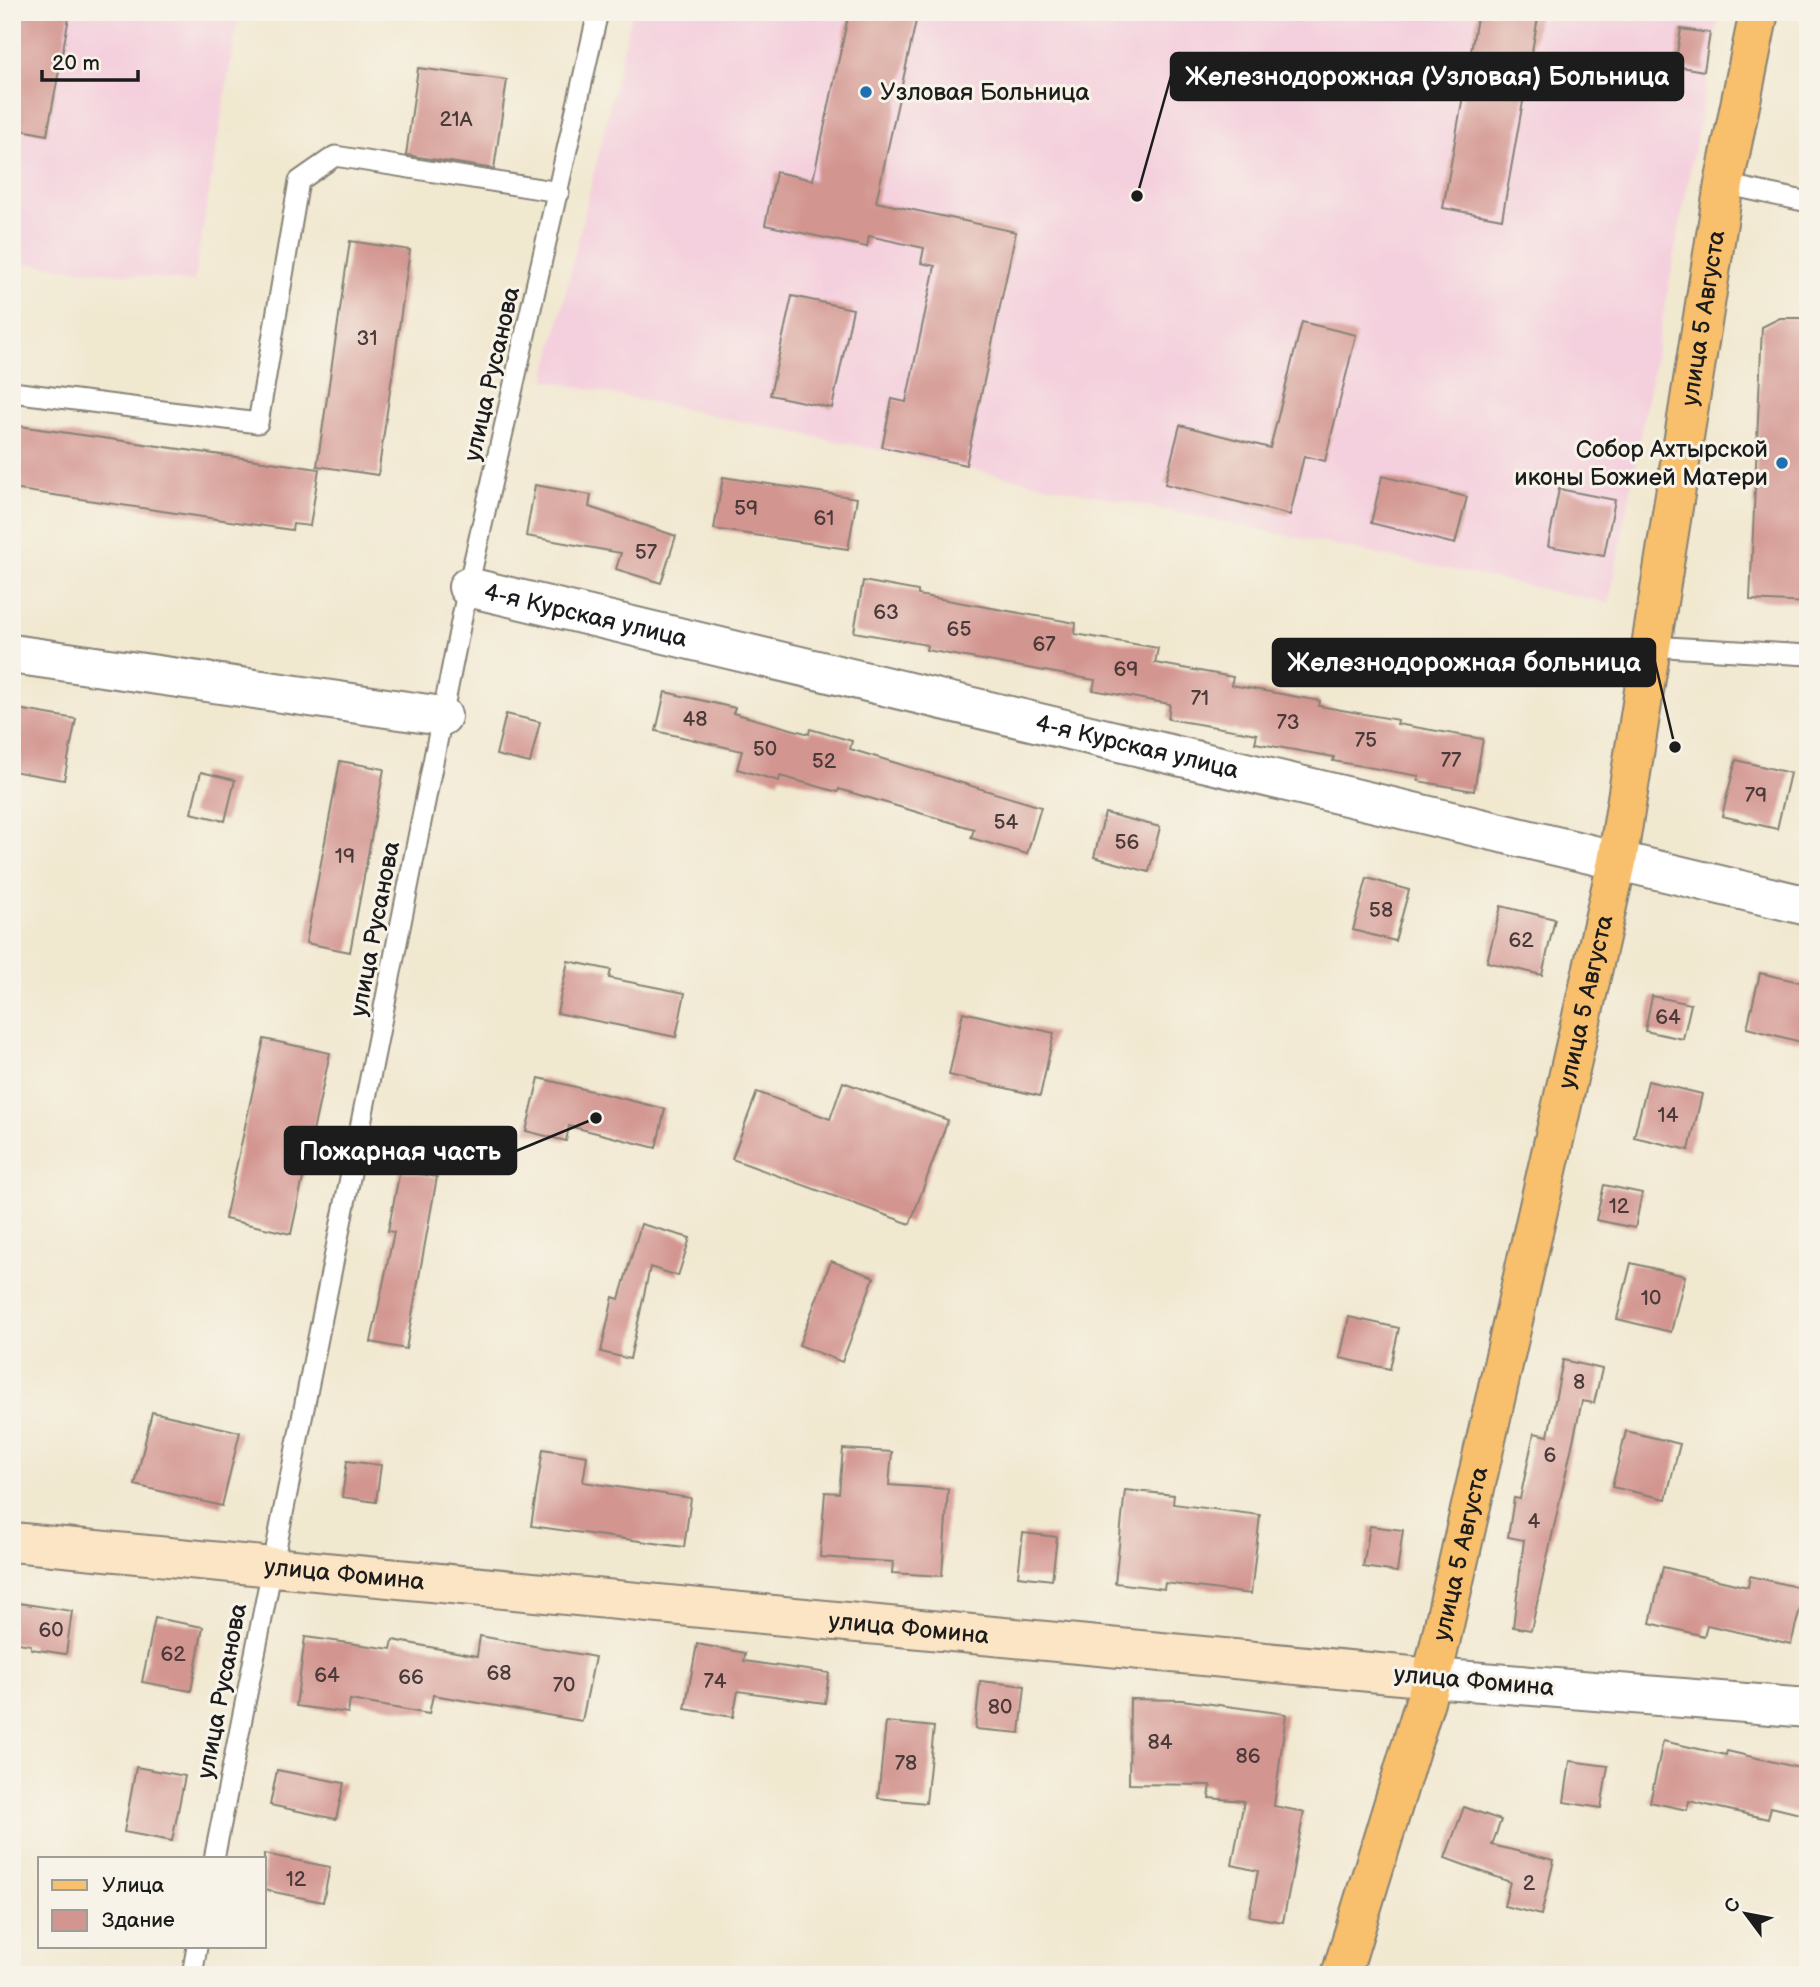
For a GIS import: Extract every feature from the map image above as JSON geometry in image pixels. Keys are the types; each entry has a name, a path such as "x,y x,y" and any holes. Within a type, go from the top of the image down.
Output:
{"main road":[{"name":"улица 5 Августа","path":"1341,1975 1432,1678 1617,862 1724,184 1759,12"}],"street":[{"name":"4-я Курская улица","path":"468,587 1808,906"},
{"path":"12,654 442,716"},
{"name":"улица Фомина","path":"12,1542 1432,1678 1808,1708"}],"lane":[{"name":"улица Русанова","path":"214,1857 468,587 598,12"},
{"path":"12,392 258,423 299,181 335,156 559,192"},
{"path":"1724,184 1808,202"},
{"path":"1649,646 1808,655"},
{"path":"191,1975 197,1948"}],"shaded area":[{"path":"12,12 239,12 194,282 12,262"},
{"path":"632,12 1720,12 1609,603 545,380"}],"building":[{"path":"12,12 70,12 47,135 12,128"},
{"path":"849,12 918,12 876,202 1016,232 966,465 882,447 892,399 906,402 935,266 921,263 924,248 869,236 867,247 765,225 776,172 813,180"},
{"path":"1478,12 1539,12 1502,219 1443,208"},
{"path":"1681,29 1710,33 1704,71 1675,66"},
{"path":"418,68 507,80 494,169 406,155"},
{"path":"350,241 410,250 378,475 317,466"},
{"path":"792,296 853,309 832,408 770,395"},
{"name":"Собор Ахтырской иконы Божией Матери","path":"1780,318 1808,318 1808,603 1750,600 1762,327"},
{"path":"1302,322 1356,335 1325,461 1304,456 1290,515 1165,484 1180,425 1270,448"},
{"path":"12,425 319,469 310,526 293,524 292,530 12,489"},
{"path":"1382,476 1467,497 1455,544 1371,523"},
{"path":"723,477 857,498 848,549 714,529"},
{"path":"535,485 591,495 589,507 676,536 661,583 616,569 621,553 526,536"},
{"path":"1559,489 1615,500 1604,556 1548,546"},
{"path":"863,581 918,591 918,595 1076,623 1075,634 1158,648 1155,663 1233,677 1231,685 1320,701 1319,706 1398,720 1397,724 1483,739 1474,791 1418,781 1419,776 1333,761 1334,757 1255,743 1257,734 1168,719 1170,704 1093,690 1095,680 926,650 927,645 854,632"},
{"path":"665,692 735,708 733,713 809,734 810,729 852,741 850,749 1041,807 1027,854 971,838 974,829 839,789 838,792 780,776 779,781 737,769 742,751 656,731"},
{"path":"12,708 76,719 64,780 12,771"},
{"path":"506,714 540,722 530,763 496,755"},
{"path":"1736,760 1790,773 1777,829 1722,816"},
{"path":"340,761 384,769 350,952 306,943"},
{"path":"201,772 235,780 225,821 191,813"},
{"path":"1105,813 1160,827 1149,872 1094,857"},
{"path":"1367,878 1409,890 1395,941 1353,930"},
{"path":"1501,906 1555,919 1542,975 1487,962"},
{"path":"568,961 611,970 609,978 685,993 676,1037 557,1013"},
{"path":"1760,973 1808,984 1808,1015 1801,1042 1747,1028"},
{"path":"1652,996 1691,1004 1683,1039 1645,1031"},
{"path":"963,1012 1054,1033 1040,1096 949,1075"},
{"path":"264,1039 330,1053 291,1234 225,1219"},
{"path":"539,1078 665,1109 656,1148 569,1126 566,1141 526,1131"},
{"path":"1648,1081 1702,1094 1689,1150 1634,1137"},
{"path":"843,1082 948,1120 910,1224 732,1159 757,1092 830,1119"},
{"path":"400,1170 437,1177 406,1349 371,1342 394,1232 388,1231"},
{"path":"1604,1185 1642,1193 1635,1228 1596,1220"},
{"path":"641,1224 690,1238 678,1276 650,1267 630,1359 601,1352 613,1297 619,1299"},
{"path":"831,1261 874,1277 842,1362 799,1345"},
{"path":"1631,1263 1685,1276 1671,1332 1617,1319"},
{"path":"1349,1317 1399,1328 1390,1369 1340,1358"},
{"path":"1563,1360 1602,1369 1594,1403 1582,1401 1531,1630 1513,1627 1524,1540 1508,1537 1514,1498 1520,1499 1534,1433 1548,1436"},
{"path":"152,1412 240,1432 222,1506 135,1485"},
{"path":"1626,1431 1680,1444 1666,1499 1612,1487"},
{"path":"543,1449 587,1456 583,1482 691,1498 684,1547 531,1526"},
{"path":"843,1449 892,1452 889,1485 948,1489 942,1576 892,1573 893,1562 820,1557 825,1492 839,1493"},
{"path":"347,1461 381,1465 376,1502 342,1497"},
{"path":"1125,1490 1174,1495 1173,1504 1260,1515 1251,1594 1165,1583 1164,1589 1115,1583"},
{"path":"1370,1526 1403,1530 1397,1572 1363,1567"},
{"path":"1023,1533 1057,1537 1052,1580 1018,1576"},
{"path":"1663,1567 1748,1587 1750,1576 1805,1589 1791,1644 1707,1625 1704,1636 1650,1623"},
{"path":"12,1602 72,1611 66,1654 31,1649 31,1645 12,1642"},
{"path":"155,1618 203,1627 191,1691 142,1682"},
{"path":"480,1636 595,1657 582,1721 433,1695 429,1714 350,1700 348,1713 296,1706 305,1637 391,1649 393,1640 477,1656"},
{"path":"697,1644 745,1653 744,1661 829,1673 825,1703 738,1691 733,1717 685,1709"},
{"path":"980,1681 1025,1686 1020,1733 975,1729"},
{"path":"1130,1699 1182,1700 1286,1714 1274,1806 1304,1812 1283,1922 1249,1916 1258,1871 1232,1865 1244,1801 1209,1798 1211,1785 1129,1784"},
{"path":"886,1722 934,1727 926,1803 878,1798"},
{"path":"1663,1741 1726,1755 1727,1751 1808,1770 1808,1816 1771,1807 1768,1819 1689,1801 1687,1810 1650,1802"},
{"path":"1570,1761 1608,1766 1601,1808 1564,1802"},
{"path":"136,1767 185,1776 172,1841 124,1832"},
{"path":"277,1770 344,1783 336,1819 270,1805"},
{"path":"1464,1807 1501,1820 1492,1845 1554,1860 1541,1915 1504,1906 1510,1882 1445,1858"},
{"path":"264,1854 330,1867 323,1902 266,1890"}],"place":[{"name":"Узловая Больница","path":"866,92"},
{"name":"Железнодорожная (Узловая) Больница","path":"1137,196"},
{"name":"Собор Ахтырской иконы Божией Матери","path":"1782,463"},
{"name":"Железнодорожная больница","path":"1675,747"},
{"name":"Пожарная часть","path":"596,1118"}]}
